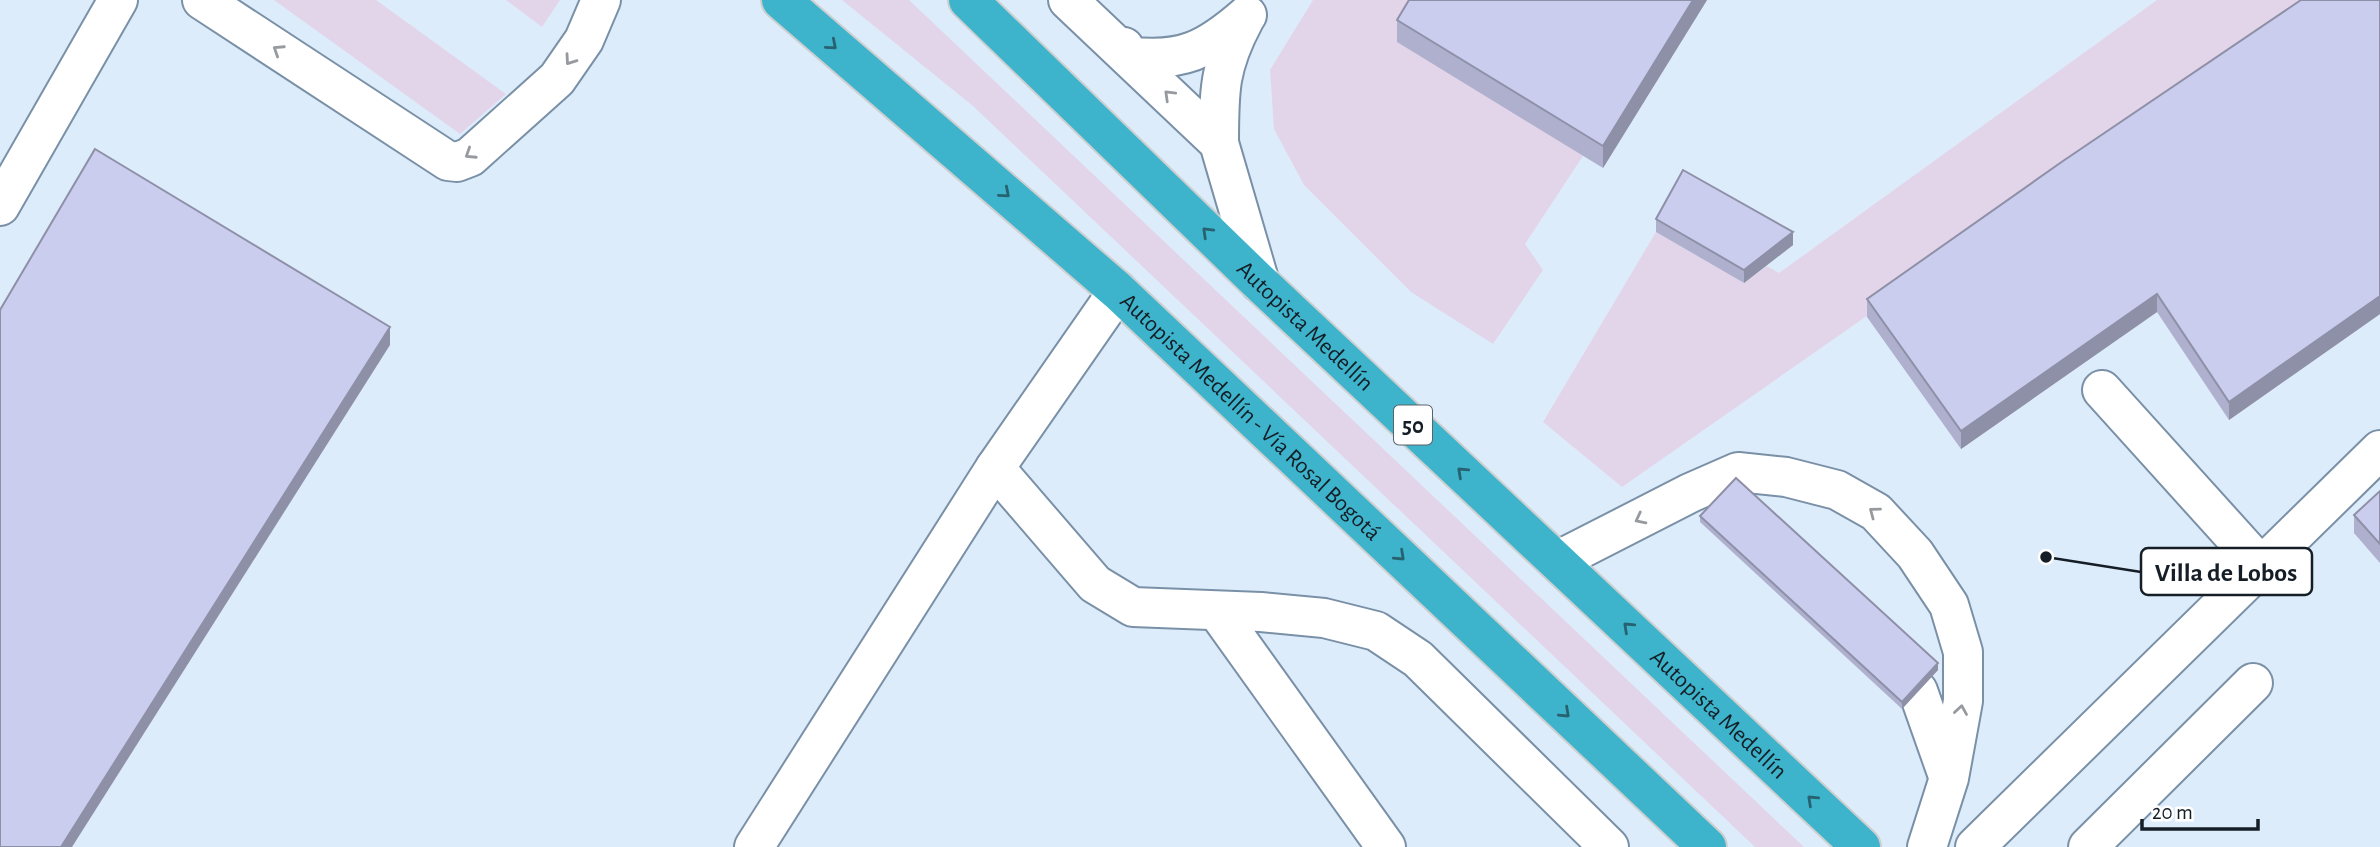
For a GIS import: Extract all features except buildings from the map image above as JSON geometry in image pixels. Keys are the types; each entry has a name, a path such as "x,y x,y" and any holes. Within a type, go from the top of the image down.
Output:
{"highway":[{"name":"Autopista Medellín - Vía Rosal Bogotá","path":"781,0 1118,291 1707,847"},
{"name":"Autopista Medellín","path":"968,0 1260,283 1861,847"}],"street":[{"path":"0,206 118,0"},
{"path":"202,0 447,161 457,162 470,156 557,79 584,40 601,0"},
{"path":"1068,0 1219,143"},
{"path":"1104,0 1128,56"},
{"path":"1251,8 1224,63 1219,143 1260,283"},
{"path":"1128,56 1160,59 1190,52 1219,39 1251,8"},
{"path":"754,847 995,468 1118,291"},
{"path":"2102,390 2261,566"},
{"path":"1975,847 2380,450"},
{"path":"995,468 1095,584 1133,607 1324,618 1376,631 1418,659 1609,847"},
{"path":"1558,561 1704,498 1738,472 1786,477 1838,490 1876,512 1915,554 1949,605 1963,652 1963,701 1949,778 1927,847"},
{"path":"1217,611 1386,847"},
{"path":"2088,847 2253,683"},
{"path":"1919,691 1949,778"}],"shaded area":[{"path":"274,0 376,0 506,94 460,134"},
{"path":"506,0 560,0 542,27"},
{"path":"842,0 909,0 1804,847 1755,847 973,106"},
{"path":"1313,0 1423,0 1404,32 1583,156 1525,244 1543,270 1493,344 1411,292 1304,185 1274,129 1270,70"},
{"path":"2157,0 2327,0 2063,179 1622,487 1543,422 1656,232 1744,283 1767,266 1779,273"}],"place":[{"name":"Villa de Lobos","path":"2046,557"}]}
